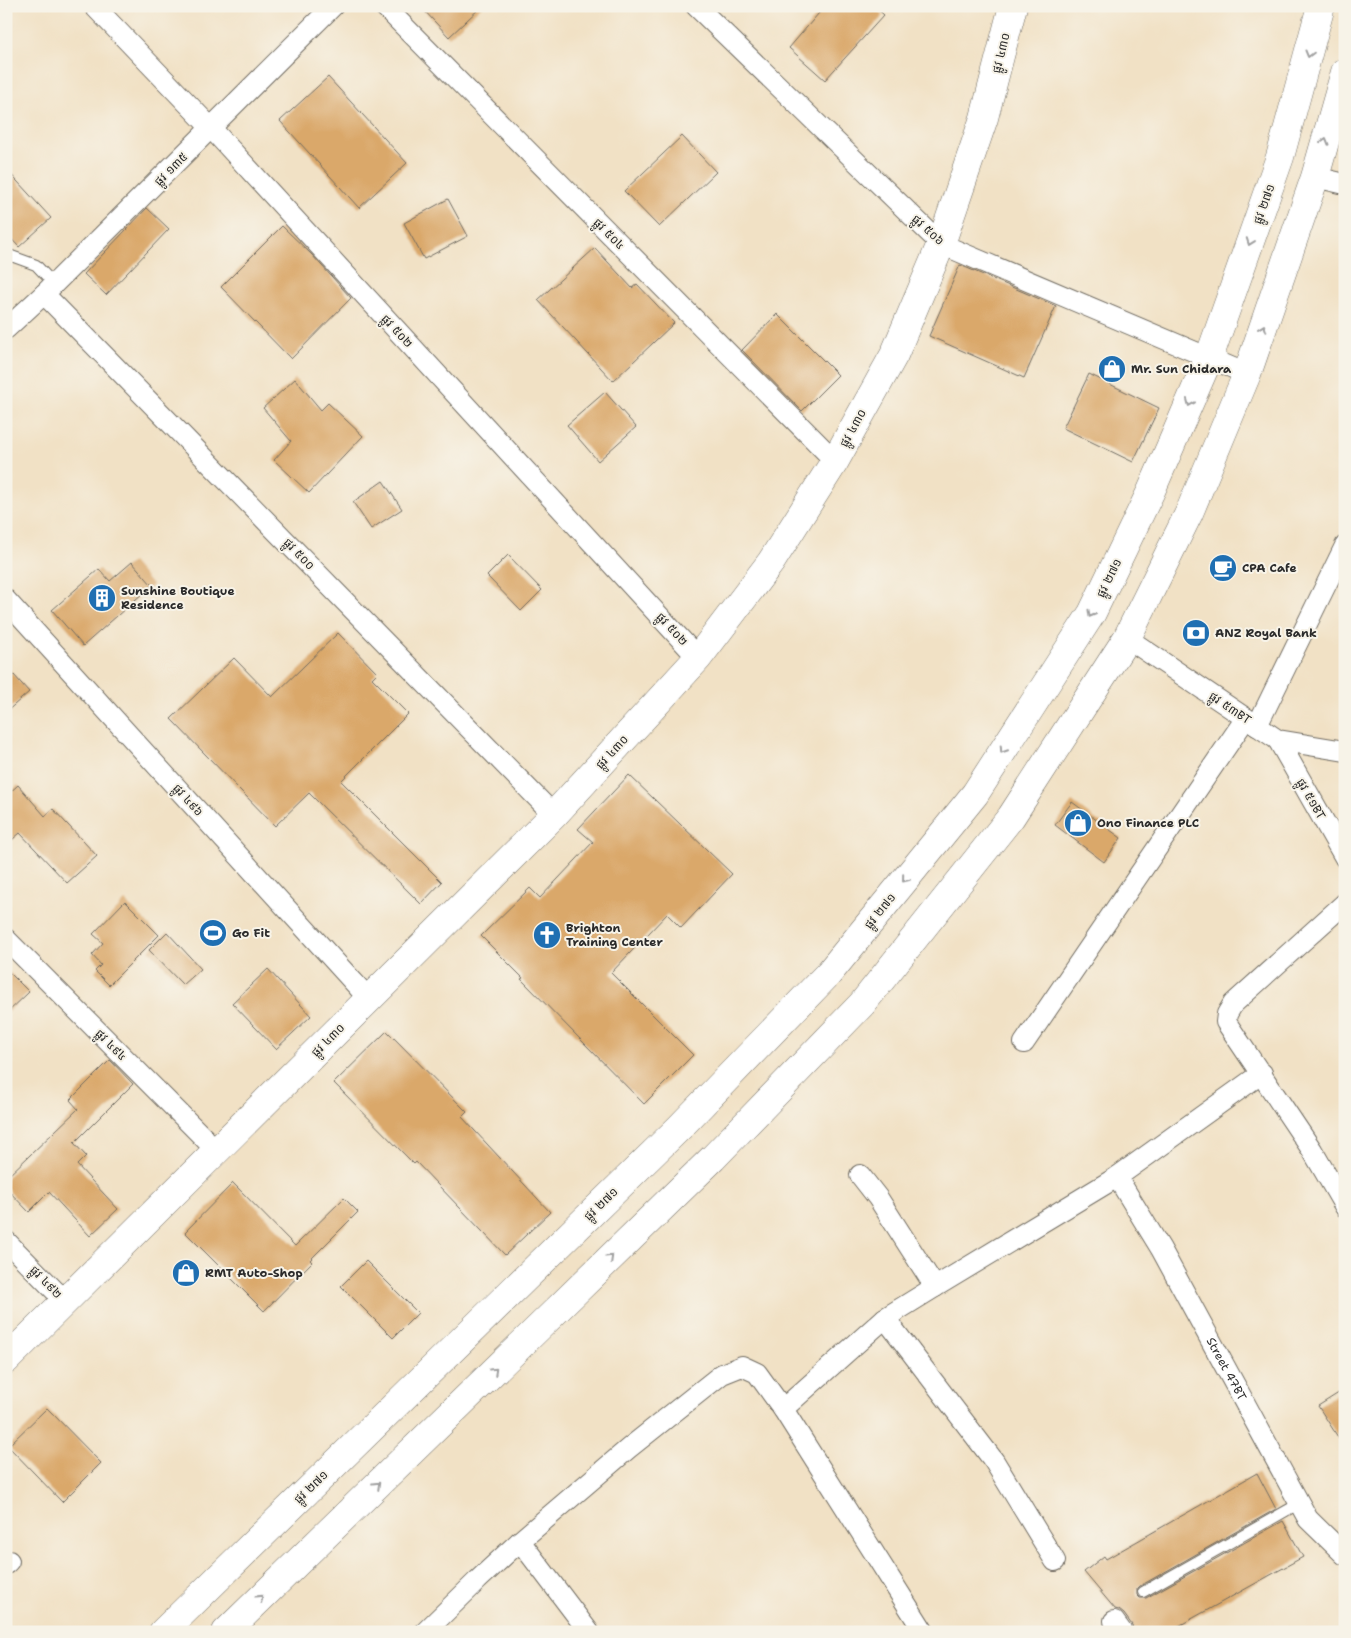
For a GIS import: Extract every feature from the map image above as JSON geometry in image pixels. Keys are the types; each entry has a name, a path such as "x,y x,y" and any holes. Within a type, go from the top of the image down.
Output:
{"main road":[{"name":"ផ្លូវ ៤៣០","path":"6,1360 554,815 698,658 771,562 835,461 894,355 942,244 984,118 1013,6"},
{"name":"ផ្លូវ ២៧១","path":"164,1632 680,1127 829,973 975,794 1092,614 1152,491 1209,358 1280,157 1321,6"},
{"path":"226,1632 713,1158 862,1004 1011,817 1126,638 1188,513 1247,374 1315,177 1345,72"}],"street":[{"name":"ផ្លូវ ៥០២","path":"94,6 211,128 698,658"},
{"name":"ផ្លូវ ១៣៥","path":"6,329 49,289 333,6"},
{"name":"ផ្លូវ ៥០៤","path":"384,6 835,461"},
{"name":"ផ្លូវ ៥០៦","path":"696,6 942,244 1247,374"},
{"path":"1315,177 1345,184"},
{"name":"ផ្លូវ ៥០០","path":"49,289 554,815"},
{"path":"1024,1043 1251,722 1345,546"},
{"name":"ផ្លូវ ៤៩៦","path":"6,600 369,999"},
{"name":"ផ្លូវ ៥៣BT","path":"1126,638 1278,740 1345,751"},
{"name":"ផ្លូវ ៥១BT","path":"1278,740 1345,858"},
{"path":"1345,904 1233,1004 1227,1014 1226,1022 1312,1150 1345,1207"},
{"name":"ផ្លូវ ៤៩៤","path":"6,939 216,1151"},
{"path":"783,1409 886,1318 935,1286 1117,1178 1262,1073"},
{"path":"860,1175 878,1198 935,1286"},
{"name":"Street 47BT","path":"1117,1178 1161,1249 1308,1519 1345,1555"},
{"name":"ផ្លូវ ៤៩២","path":"6,1241 65,1302"},
{"path":"886,1318 994,1461 1055,1560"},
{"path":"425,1632 520,1541 629,1448 722,1374 742,1366 757,1373 783,1409 924,1632"},
{"path":"520,1541 589,1632"}],"lane":[{"path":"6,254 36,266 49,289"},
{"path":"1143,1592 1300,1504"}],"building":[{"path":"420,6 482,6 449,37"},
{"path":"825,6 874,6 884,15 825,80 789,48"},
{"path":"328,77 407,163 359,208 280,121"},
{"path":"682,136 716,172 659,227 624,191"},
{"path":"6,169 51,218 19,247 6,233"},
{"path":"448,199 468,236 424,259 404,223"},
{"path":"147,208 169,229 106,295 84,274"},
{"path":"282,226 312,255 351,298 291,359 221,287"},
{"path":"595,248 632,288 637,284 674,323 613,381 538,300"},
{"path":"960,265 1056,306 1024,378 929,336"},
{"path":"777,314 838,375 802,411 742,350"},
{"path":"1089,374 1159,408 1133,462 1063,428"},
{"path":"295,379 321,410 328,403 363,436 309,493 274,460 291,441 263,408"},
{"path":"605,392 636,427 598,461 567,425"},
{"path":"383,481 402,509 371,529 353,502"},
{"path":"508,555 542,590 521,611 487,576"},
{"name":"Sunshine Boutique Residence","path":"132,562 152,585 83,646 52,610 99,569 110,581"},
{"path":"338,633 377,673 372,678 408,714 341,781 442,882 421,904 309,793 275,826 171,719 234,658 272,697"},
{"path":"6,666 29,692 6,712"},
{"path":"629,775 732,874 681,928 667,914 611,973 693,1055 644,1104 481,936 530,888 540,898 593,842 578,829"},
{"path":"18,785 45,816 53,809 97,856 67,883 20,833 6,845 6,796"},
{"path":"1072,802 1121,838 1104,862 1055,825"},
{"path":"125,901 159,935 109,985 95,971 101,965 92,955 103,943 93,934"},
{"path":"167,932 201,969 183,985 149,950"},
{"path":"6,969 29,992 6,1014"},
{"path":"268,969 311,1016 276,1049 232,1003"},
{"path":"387,1031 467,1112 462,1117 550,1212 505,1255 416,1162 414,1164 334,1083"},
{"path":"110,1060 133,1084 74,1143 86,1156 77,1165 118,1209 90,1236 49,1192 29,1212 6,1188 6,1178 78,1109 70,1100"},
{"path":"233,1183 295,1246 344,1198 358,1212 310,1260 312,1262 264,1311 185,1232"},
{"path":"366,1261 418,1313 393,1338 341,1286"},
{"path":"1345,1389 1345,1448 1318,1406"},
{"path":"47,1408 101,1463 62,1502 8,1446"},
{"path":"1257,1473 1276,1509 1140,1586 1137,1589 1137,1595 1140,1598 1146,1598 1283,1521 1303,1557 1168,1632 1134,1632 1132,1625 1124,1614 1115,1609 1084,1572 1104,1556 1106,1559"}],"place":[{"name":"Mr. Sun Chidara","path":"1112,369"},
{"name":"CPA Cafe","path":"1223,568"},
{"name":"Sunshine Boutique Residence","path":"102,598"},
{"name":"ANZ Royal Bank","path":"1196,633"},
{"name":"Ono Finance PLC","path":"1078,823"},
{"name":"Go Fit","path":"213,933"},
{"name":"Brighton Training Center","path":"547,935"},
{"name":"RMT Auto-Shop","path":"186,1273"}]}
